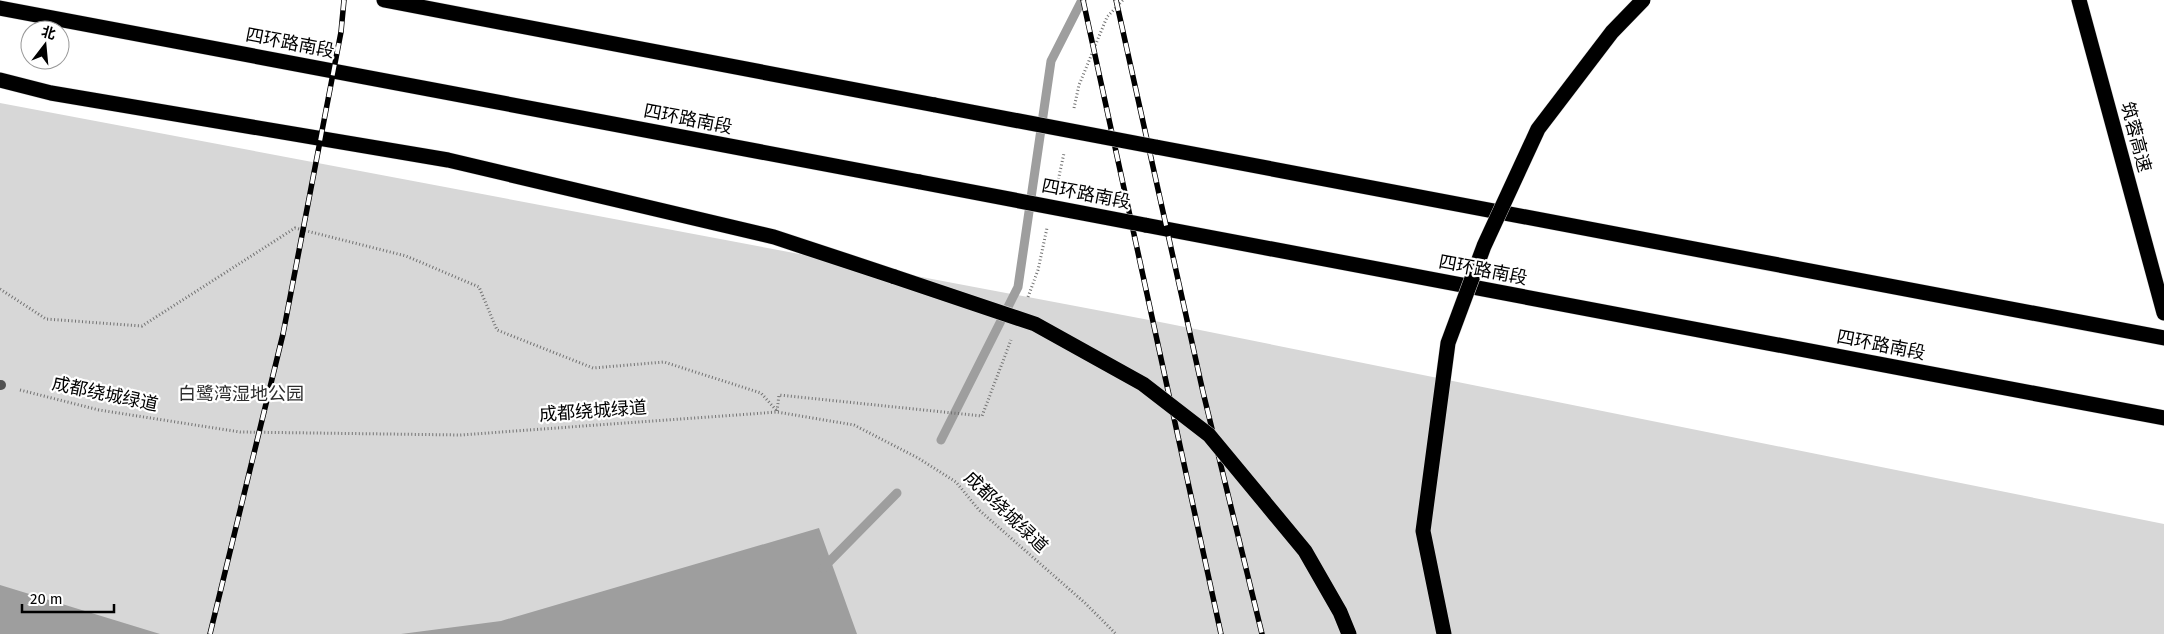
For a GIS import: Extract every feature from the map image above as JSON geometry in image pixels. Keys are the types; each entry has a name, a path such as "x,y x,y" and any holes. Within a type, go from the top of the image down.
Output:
{"highway":[{"path":"384,0 2164,338"},
{"path":"1444,634 1423,530 1448,344 1484,246 1538,129 1612,32 1643,0"},
{"name":"筑蓉高速","path":"2079,0 2164,313"},
{"name":"四环路南段","path":"0,8 2164,418"},
{"path":"0,80 51,93 448,160 774,237 1035,324 1143,384 1209,435 1304,551 1340,612 1349,634"}],"path":[{"path":"0,289 46,319 142,326 295,228 406,256 479,288 497,330 593,368 664,362 761,393 777,412"},
{"name":"成都绕城绿道","path":"0,385 99,410 240,432 460,435 777,412 854,425 918,458 956,482 979,510 1085,603 1116,634"},
{"path":"777,412 779,395 976,416"}],"green space":[{"name":"白鹭湾湿地公园","path":"0,103 1165,323 2164,524 2164,634 0,634"}],"shaded area":[{"path":"819,528 857,634 401,634 501,621"},
{"path":"0,585 160,634 0,634"}],"waterway":[{"path":"941,440 1018,287 1051,61 1082,0"},
{"path":"823,568 897,493"}],"railway":[{"path":"210,634 283,334 341,32 344,0"},
{"path":"1083,0 1221,634"},
{"path":"1116,0 1203,392 1262,634"}]}
